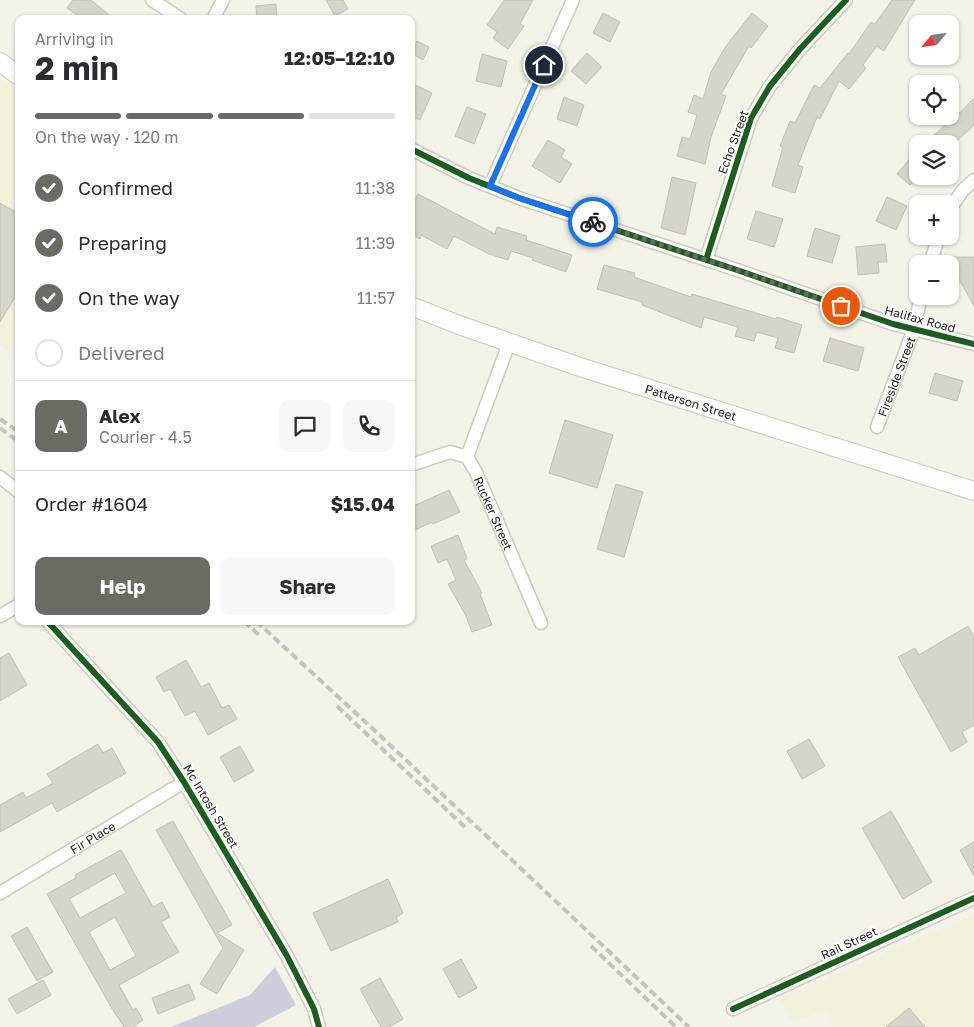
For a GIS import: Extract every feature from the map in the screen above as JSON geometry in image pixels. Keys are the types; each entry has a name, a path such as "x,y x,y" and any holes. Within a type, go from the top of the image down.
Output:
{"main road":[{"path":"0,62 15,73"},
{"name":"Patterson Street","path":"415,308 580,367 974,491"}],"street":[{"path":"152,0 175,15"},
{"path":"215,15 223,0"},
{"path":"490,186 573,0"},
{"name":"Echo Street","path":"706,260 752,118 770,86 800,49 846,0"},
{"name":"Halifax Road","path":"415,151 519,198 892,324 974,344"},
{"path":"959,196 974,180"},
{"name":"Fireside Street","path":"877,427 914,329 919,305"},
{"path":"415,464 450,452 467,457 510,343"},
{"name":"Rucker Street","path":"467,457 476,472 541,623"},
{"path":"0,477 15,489"},
{"path":"0,616 15,607"},
{"name":"Mc Intosh Street","path":"51,625 158,742 184,782 287,956 314,1009 320,1027"},
{"name":"Fir Place","path":"0,894 184,782"},
{"name":"Rail Street","path":"733,1009 974,898"}],"shaded area":[{"path":"0,78 15,88 15,354 0,345"},
{"path":"974,915 974,1027 832,1027 827,1009 792,1022 780,998"},
{"path":"275,967 296,1005 254,1027 171,1027 250,995"}],"building":[{"path":"73,0 91,0 109,15 77,15 67,8"},
{"path":"326,0 343,0 348,9 334,15"},
{"path":"504,0 533,0 520,24 524,26 508,49 493,38 497,32 487,25"},
{"path":"892,0 915,0 884,51 877,46 863,65 866,68 849,89 839,81 820,119 817,117 798,165 803,167 795,193 772,186 783,147 780,146 790,121 795,123 814,85 820,88 849,54 871,22 875,24"},
{"path":"276,4 277,15 257,15 256,6"},
{"path":"603,13 620,22 610,42 593,33"},
{"path":"752,13 768,26 751,48 749,46 721,94 726,96 711,137 705,164 677,156 682,137 690,139 697,115 688,112 694,95 703,99 711,72 726,46"},
{"path":"417,41 429,47 423,60 415,55"},
{"path":"587,53 602,67 586,84 571,71"},
{"path":"482,54 507,61 501,87 476,81"},
{"path":"415,85 432,93 420,120 415,118"},
{"path":"564,97 584,105 577,126 557,119"},
{"path":"974,98 974,125 959,139 959,135 934,135 945,125 959,125 959,114"},
{"path":"467,107 486,114 474,144 455,136"},
{"path":"548,140 565,150 561,157 572,164 560,183 532,166"},
{"path":"909,160 909,184 897,174"},
{"path":"672,177 696,183 685,235 661,228"},
{"path":"418,194 495,234 497,227 527,236 526,240 572,255 566,272 511,251 508,260 489,254 454,236 447,249 421,235 420,239 415,237 415,200"},
{"path":"887,197 907,206 896,230 876,221"},
{"path":"0,203 15,212 15,298 0,322"},
{"path":"756,211 783,219 774,247 747,239"},
{"path":"815,228 840,236 832,263 807,256"},
{"path":"885,244 887,262 878,262 879,273 858,275 856,247"},
{"path":"959,257 974,257 974,306 959,279"},
{"path":"604,265 635,273 634,277 691,297 692,294 802,325 794,353 775,348 778,338 757,332 754,341 735,336 738,327 704,317 701,328 642,305 642,302 597,289"},
{"path":"830,338 864,348 858,371 823,361"},
{"path":"935,373 963,381 957,401 929,393"},
{"path":"565,420 613,435 597,488 549,473"},
{"path":"616,484 643,492 624,557 597,549"},
{"path":"449,490 460,512 415,530 415,505"},
{"path":"458,535 467,559 464,560 482,593 480,594 492,625 472,632 465,614 448,584 456,580 447,559 438,563 431,546"},
{"path":"968,626 974,636 974,725 962,732 967,742 951,752 898,657 915,648 919,655"},
{"path":"9,653 27,685 0,701 0,658"},
{"path":"186,660 201,687 209,683 222,708 229,705 237,719 208,735 195,711 185,716 170,689 164,692 156,677"},
{"path":"809,739 825,766 802,779 787,751"},
{"path":"98,744 103,753 112,748 126,773 57,812 52,803 0,832 0,805 23,792 26,798 53,783 47,774"},
{"path":"240,746 254,771 234,782 220,757"},
{"path":"891,811 932,882 903,899 862,828"},
{"path":"173,821 232,925 217,933 244,950 217,994 200,984 223,948 156,830"},
{"path":"974,842 974,876 960,850"},
{"path":"121,850 153,907 162,902 170,917 161,922 179,952 119,985 133,1010 136,1008 143,1020 133,1027 124,1027 111,1007 47,894 76,878 75,875","holes":["115,873 126,893 80,918 69,899","115,917 136,956 110,970 89,932"]},
{"path":"388,879 403,913 396,917 398,922 331,951 313,913"},
{"path":"27,927 53,972 37,981 11,936"},
{"path":"461,959 477,988 459,998 443,969"},
{"path":"380,978 403,1019 389,1027 381,1027 360,989"},
{"path":"43,980 51,995 17,1014 8,999"},
{"path":"189,984 195,999 158,1014 152,998"},
{"path":"909,1008 925,1027 886,1027"}],"railway":[{"path":"0,419 15,429"},
{"path":"0,428 15,439"},
{"path":"248,625 259,635"},
{"path":"260,625 689,1027"},
{"path":"337,706 467,829"},
{"path":"591,946 676,1027"}],"cycle path":[{"path":"706,260 751,118 770,86 800,49 846,0"},
{"path":"415,151 469,178 519,198 893,324 974,344"},
{"path":"51,625 158,742 184,782 287,956 314,1009 319,1027"},
{"path":"733,1009 974,898"}],"way so far":[{"path":"593,222 841,306"}],"route":[{"path":"544,65 490,186 519,198 593,222"}]}
